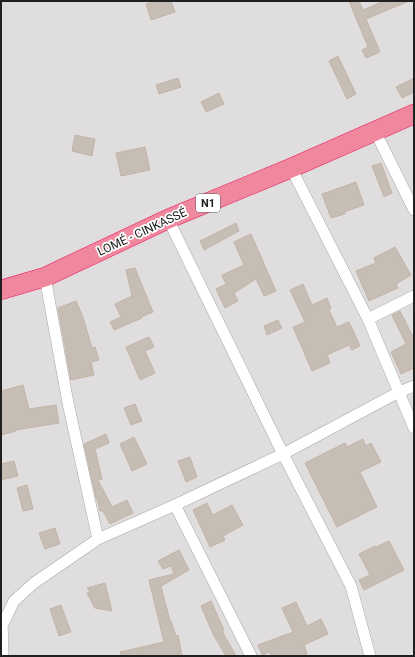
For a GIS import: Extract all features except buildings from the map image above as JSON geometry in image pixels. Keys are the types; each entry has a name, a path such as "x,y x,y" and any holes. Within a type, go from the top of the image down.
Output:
{"highway":[{"name":"LOMÉ - CINKASSÉ","path":"1,290 45,277 168,219 291,168 414,114"}],"street":[{"path":"375,131 414,210"},
{"path":"291,168 368,319 414,428"},
{"path":"168,219 283,454 351,586 370,656"},
{"path":"45,277 68,403 98,539"},
{"path":"368,319 414,296"},
{"path":"3,656 2,618 14,601 34,583 98,539 175,505 283,454 399,392 414,386"},
{"path":"175,505 251,656"}],"shaded area":[{"path":"1,1 414,1 414,656 1,656"}]}
